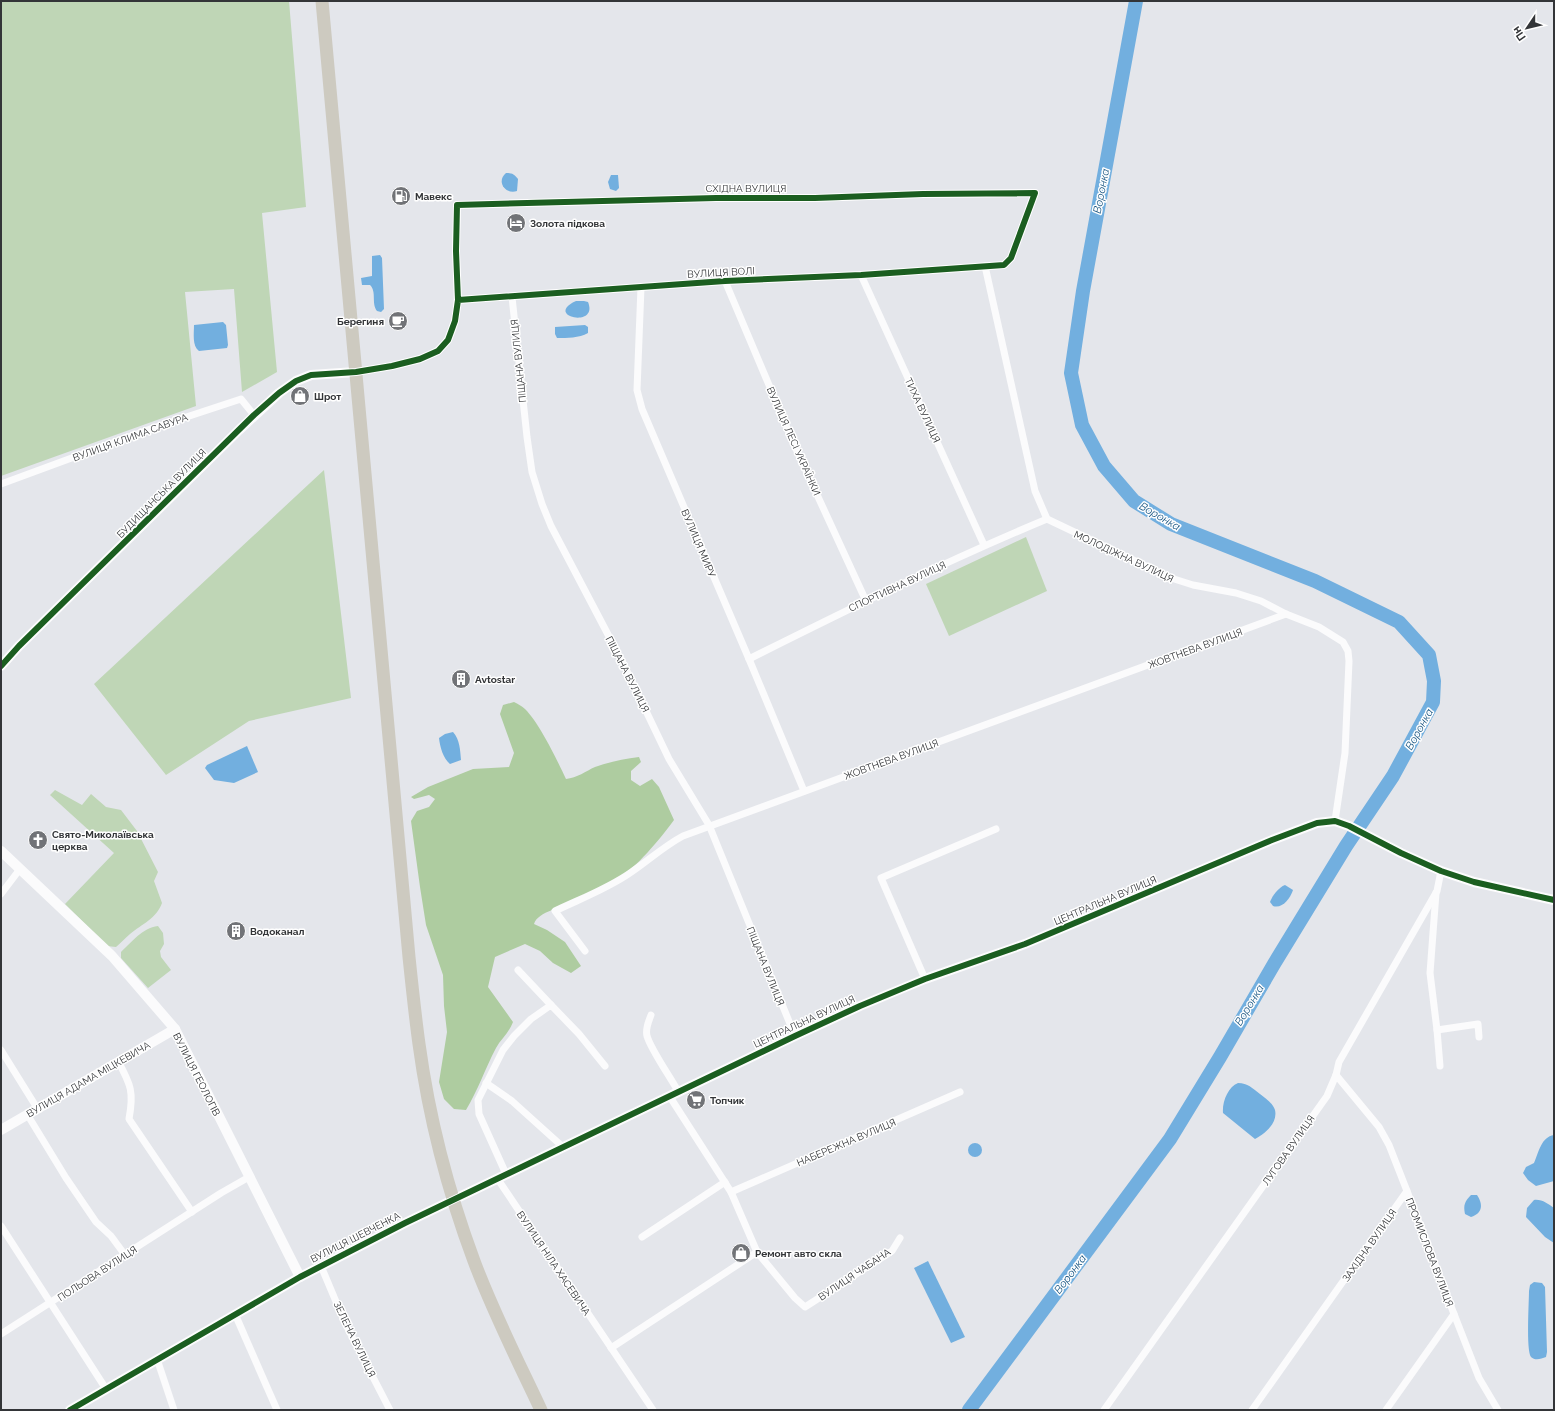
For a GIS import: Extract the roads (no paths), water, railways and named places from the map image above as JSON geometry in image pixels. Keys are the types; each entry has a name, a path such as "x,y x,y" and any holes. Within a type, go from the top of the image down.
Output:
{"highway":[{"path":"322,1 409,957 419,1044 436,1137 454,1200 474,1261 497,1317 541,1410"}],"street":[{"name":"СХІДНА ВУЛИЦЯ","path":"458,300 456,251 457,206 716,198 815,198 923,194 1035,193"},
{"name":"ВУЛИЦЯ ВОЛІ","path":"458,300 725,281 861,275 1004,265 1011,258 1035,193"},
{"path":"985,266 1035,491 1047,519"},
{"name":"ТИХА ВУЛИЦЯ","path":"861,275 984,545"},
{"name":"ВУЛИЦЯ ЛЕСІ УКРАЇНКИ","path":"725,281 796,449 866,601"},
{"name":"ВУЛИЦЯ МИРУ","path":"641,287 637,390 642,409 804,791"},
{"name":"ПІЩАНА ВУЛИЦЯ","path":"512,297 532,472 542,504 551,526 624,665 669,759 709,826 795,1036"},
{"path":"356,372 392,366 420,359 438,351 448,340 455,321 458,300"},
{"name":"БУДИЩАНСЬКА ВУЛИЦЯ","path":"1,666 19,646 254,415 279,393 296,381 311,375 356,372"},
{"name":"ВУЛИЦЯ КЛИМА САВУРА","path":"1,484 153,428 241,399 254,415"},
{"name":"СПОРТИВНА ВУЛИЦЯ","path":"749,659 984,545 1047,519"},
{"name":"МОЛОДІЖНА ВУЛИЦЯ","path":"1047,519 1171,578 1193,585 1236,593 1261,601 1286,614 1320,627 1336,636 1343,642 1348,652 1349,661 1345,753 1335,821"},
{"name":"ЖОВТНЕВА ВУЛИЦЯ","path":"585,951 554,911 613,884 683,836 1095,686 1286,614"},
{"name":"ЦЕНТРАЛЬНА ВУЛИЦЯ","path":"660,1101 860,1006 925,979 1025,944 1272,840 1317,823 1335,821 1349,826 1441,872 1474,882 1554,900"},
{"path":"925,979 881,878 996,829"},
{"name":"ВУЛИЦЯ ГЕОЛОГІВ","path":"1,851 112,956 175,1029 300,1277"},
{"path":"1,894 20,869"},
{"name":"ЛУГОВА ВУЛИЦЯ","path":"1104,1410 1327,1096 1336,1075 1339,1062 1437,891 1441,872"},
{"path":"1437,891 1430,973 1438,1030 1440,1066"},
{"path":"518,970 579,1034 605,1066"},
{"name":"ВУЛИЦЯ НІЛА ХАСЕВИЧА","path":"551,1005 531,1019 514,1036 503,1050 478,1100 479,1114 501,1176 611,1348 653,1410"},
{"path":"611,1348 757,1252 731,1192 675,1095 651,1045 647,1035 647,1026 651,1015"},
{"path":"1438,1030 1478,1024 1479,1037"},
{"name":"ВУЛИЦЯ АДАМА МІЦКЕВИЧА","path":"1,1130 175,1029"},
{"path":"1,1050 37,1108"},
{"path":"118,1061 128,1080 132,1100 129,1119 192,1212"},
{"path":"1336,1075 1379,1127 1389,1145 1407,1191"},
{"path":"486,1083 512,1101 563,1147"},
{"name":"НАБЕРЕЖНА ВУЛИЦЯ","path":"731,1192 960,1092"},
{"name":"ВУЛИЦЯ ШЕВЧЕНКА","path":"70,1410 321,1266 501,1176 660,1101"},
{"path":"27,1114 66,1178 96,1222 111,1236 124,1255"},
{"name":"ПОЛЬОВА ВУЛИЦЯ","path":"1,1334 249,1177"},
{"path":"642,1237 725,1182"},
{"name":"ПРОМИСЛОВА ВУЛИЦЯ","path":"1386,1410 1454,1314 1407,1191"},
{"name":"ЗАХІДНА ВУЛИЦЯ","path":"1252,1410 1407,1191"},
{"path":"1,1227 106,1389"},
{"name":"ВУЛИЦЯ ЧАБАНА","path":"757,1252 795,1298 805,1307 892,1251 900,1238"},
{"name":"ЗЕЛЕНА ВУЛИЦЯ","path":"321,1266 346,1323 390,1410"},
{"path":"235,1314 277,1410"},
{"path":"1454,1314 1479,1378 1498,1410"},
{"path":"157,1359 174,1410"}],"water":[{"path":"506,173 513,174 518,179 517,191 509,191 503,186 502,180"},
{"path":"611,175 618,175 619,188 616,191 610,189 608,182"},
{"path":"380,255 382,258 384,309 381,312 377,311 375,308 372,288 370,285 362,285 361,278 372,276 372,256"},
{"path":"576,301 588,302 589,310 586,315 580,318 568,315 566,311 567,306"},
{"path":"223,322 226,325 227,348 199,351 194,343 194,325"},
{"path":"585,325 588,327 588,333 581,336 557,338 555,334 555,327"},
{"path":"453,732 460,749 461,760 450,764 445,759 442,752 439,738 445,734"},
{"path":"247,746 258,772 234,783 214,780 205,768 207,765"},
{"path":"1285,885 1293,890 1290,897 1282,905 1276,907 1273,906 1270,902 1272,897"},
{"path":"1238,1083 1245,1084 1252,1088 1269,1101 1275,1110 1275,1119 1273,1124 1267,1131 1255,1139 1223,1113 1226,1095 1234,1085"},
{"path":"1554,1135 1554,1181 1536,1186 1528,1180 1523,1173 1526,1167 1534,1163 1543,1142 1550,1136"},
{"path":"972,1143 978,1143 982,1147 982,1153 978,1157 972,1157 968,1153 968,1147"},
{"path":"1471,1195 1477,1195 1481,1208 1478,1213 1471,1217 1465,1214 1464,1206"},
{"path":"1534,1200 1547,1203 1554,1208 1554,1243 1545,1237 1526,1217 1527,1208"},
{"path":"928,1261 965,1337 951,1343 914,1268"},
{"path":"1534,1282 1542,1283 1545,1287 1547,1352 1546,1357 1538,1359 1531,1357 1529,1353 1529,1291 1530,1285"}],"waterway":[{"name":"Воронка","path":"969,1410 1170,1139 1346,846 1393,776 1433,702 1434,681 1429,655 1399,622 1315,581 1171,524 1134,501 1104,466 1082,425 1071,373 1083,291 1136,1"}],"place":[{"name":"Мавекс","path":"401,196"},
{"name":"Золота підкова","path":"516,223"},
{"name":"Берегиня","path":"398,321"},
{"name":"Шрот","path":"300,396"},
{"name":"Avtostar","path":"461,679"},
{"name":"Свято-Миколаївська церква","path":"38,840"},
{"name":"Водоканал","path":"236,931"},
{"name":"Топчик","path":"696,1100"},
{"name":"Ремонт авто скла","path":"741,1253"}]}
